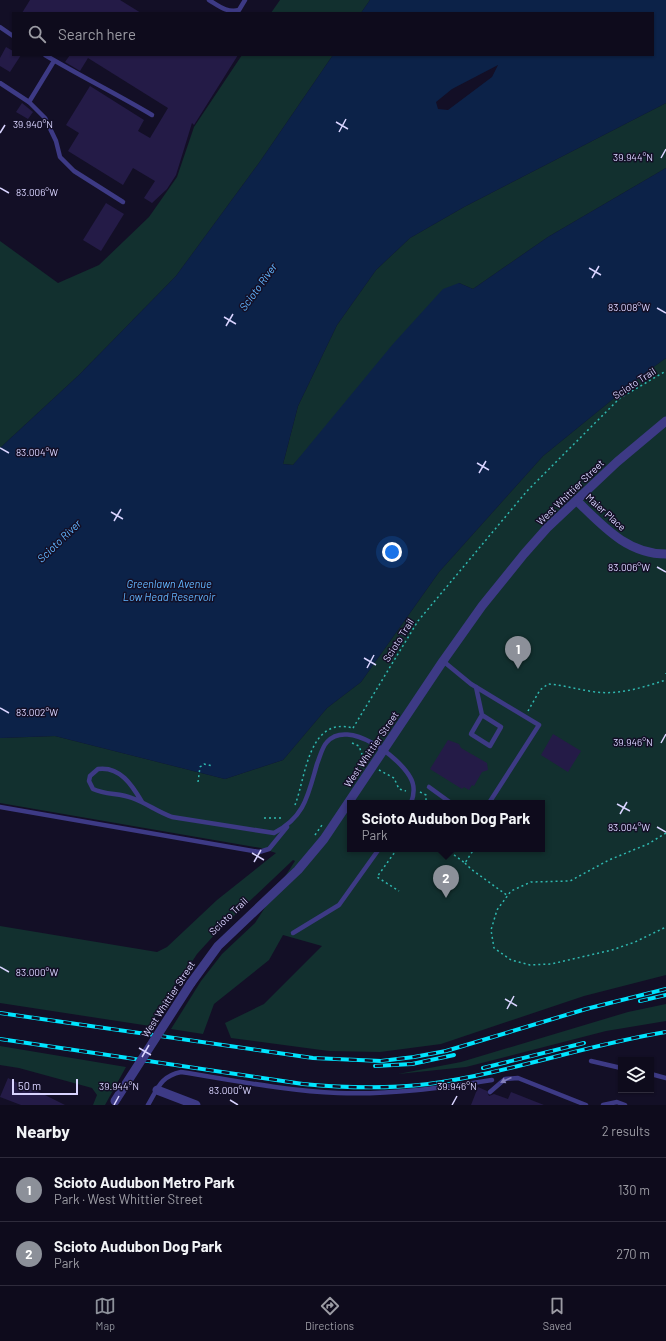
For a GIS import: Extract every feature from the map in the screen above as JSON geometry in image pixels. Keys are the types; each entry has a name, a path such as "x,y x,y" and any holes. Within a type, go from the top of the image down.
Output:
{"street":[{"name":"West Whittier Street","path":"350,800 443,661 482,606 519,559 547,528 617,462 666,421"},
{"name":"Maier Place","path":"577,501 615,537 627,545 648,553 666,554"},
{"name":"West Whittier Street","path":"114,1103 191,983 218,946 283,885 311,855 324,839 347,804"},
{"path":"157,1090 196,1105"}],"lane":[{"path":"209,0 228,11 233,12 238,10 245,0"},
{"path":"0,27 12,35"},
{"path":"46,56 73,72 114,92 152,115"},
{"path":"29,102 54,61"},
{"path":"0,83 29,102 45,118 56,141 60,157 74,171 123,202"},
{"path":"443,661 476,687 539,725 491,800"},
{"path":"476,687 482,715 471,734 490,746 501,727 482,715"},
{"path":"0,807 259,852 269,849 301,811 308,794 320,754 327,742 337,735 350,734 384,749 410,776 414,791 412,800"},
{"path":"142,802 136,792 119,772 111,769 98,769 90,776 90,786 97,791 125,796 142,802 156,811 172,817 274,833 288,826"},
{"path":"429,787 448,800"},
{"path":"293,933 339,904 377,852"},
{"path":"591,1061 618,1067"},
{"path":"148,1105 169,1074 181,1072 275,1086 338,1093 433,1090 492,1080"},
{"path":"654,1075 666,1078"},
{"path":"490,1092 505,1079 512,1077 524,1080 586,1105"},
{"path":"603,1105 617,1102 625,1105"}],"path":[{"name":"Scioto Trail","path":"350,734 418,621 527,491 620,398 666,371"},
{"path":"525,716 540,690 548,684 562,684 579,690 598,692 634,689 666,680"},
{"path":"294,807 307,763 318,740 334,727 345,726 353,728"},
{"path":"350,734 349,742 359,746 363,757 362,766"},
{"path":"198,782 200,767 204,764 213,766"},
{"path":"372,767 394,778 399,789 419,791 426,796 426,800"},
{"path":"264,818 284,818 288,815"},
{"path":"314,836 323,823"},
{"path":"666,833 648,844 609,860 570,881 531,882 511,892 497,910 491,930 494,948 511,960 530,965 551,964 612,950 635,942 666,927"},
{"path":"395,852 377,877 399,891"},
{"path":"450,852 508,896"},
{"path":"466,863 472,852"}],"green space":[{"path":"280,0 370,0 362,12 272,12"},
{"path":"241,56 332,56 259,163 176,276 79,375 0,448 0,241 58,283 99,265 149,217 177,177 194,127"},
{"path":"666,103 666,168 548,237 473,289 459,283 293,465 283,464 298,406 337,325 376,270 410,238 464,207"},
{"path":"666,358 666,975 584,996 441,1044 380,1052 329,1051 231,1038 225,1023 264,1004 322,946 283,935 269,960 214,1004 203,1034 171,1029 201,981 222,954 255,923 295,861 293,860 217,932 197,954 150,1026 0,1003 0,926 157,952 167,947 217,900 276,853 261,848 0,803 0,738 55,736 225,779 283,760 327,708 361,682 439,572 543,456 645,373"},
{"path":"666,1004 666,1021 606,1031 466,1067 398,1074 461,1062 628,1012"},
{"path":"0,1046 126,1067 105,1105 93,1105 97,1095 92,1088 19,1068 0,1065"}],"water":[{"name":"Greenlawn Avenue Low Head Reservoir","path":"370,0 666,0 666,103 464,207 410,238 376,270 337,325 298,406 283,464 293,465 393,344 443,289 459,283 473,289 548,237 666,168 666,358 645,373 543,456 439,572 361,682 327,708 283,760 225,779 55,736 0,738 0,448 79,375 176,276 259,163 332,56 654,56 654,12 362,12","holes":["498,65 492,77 448,110 438,109 436,102 452,89"]}],"building":[{"path":"30,0 120,0 139,12 23,12"},
{"path":"6,47 12,50 12,56 20,56 10,72 0,66 0,58"},
{"path":"69,56 237,56 194,125 192,123 176,175 167,189 152,203 144,198 155,181 133,168 123,185 68,151 79,133 66,125 90,86 144,120 138,131 150,138 168,108 88,58 80,71 65,62"},
{"path":"22,103 33,112 28,119 16,112"},
{"path":"106,203 124,214 101,251 83,240"},
{"path":"553,734 581,751 568,772 541,755"},
{"path":"448,740 459,744 461,748 487,763 488,770 482,772 474,786 472,785 469,790 464,787 462,789 430,769"},
{"path":"8,1078 29,1089 30,1086 37,1089 37,1091 65,1105 21,1105 0,1097"},
{"path":"478,1087 487,1091 489,1096 494,1094 508,1099 511,1092 544,1105 471,1105"}],"railway":[{"path":"0,1013 313,1058 381,1061 446,1051 586,1009 666,989"},
{"path":"640,1001 666,995"},
{"path":"0,1039 303,1084 350,1087 382,1087 413,1086 458,1079 606,1044 666,1032"},
{"path":"483,1068 584,1043"},
{"path":"375,1066 412,1064 454,1055"}],"place":[{"name":"Scioto Audubon Metro Park","path":"518,669"},
{"name":"Scioto Audubon Dog Park","path":"446,898"}],"water label":[{"name":"Scioto River","path":"258,287"},
{"name":"Scioto River","path":"59,541"}]}
